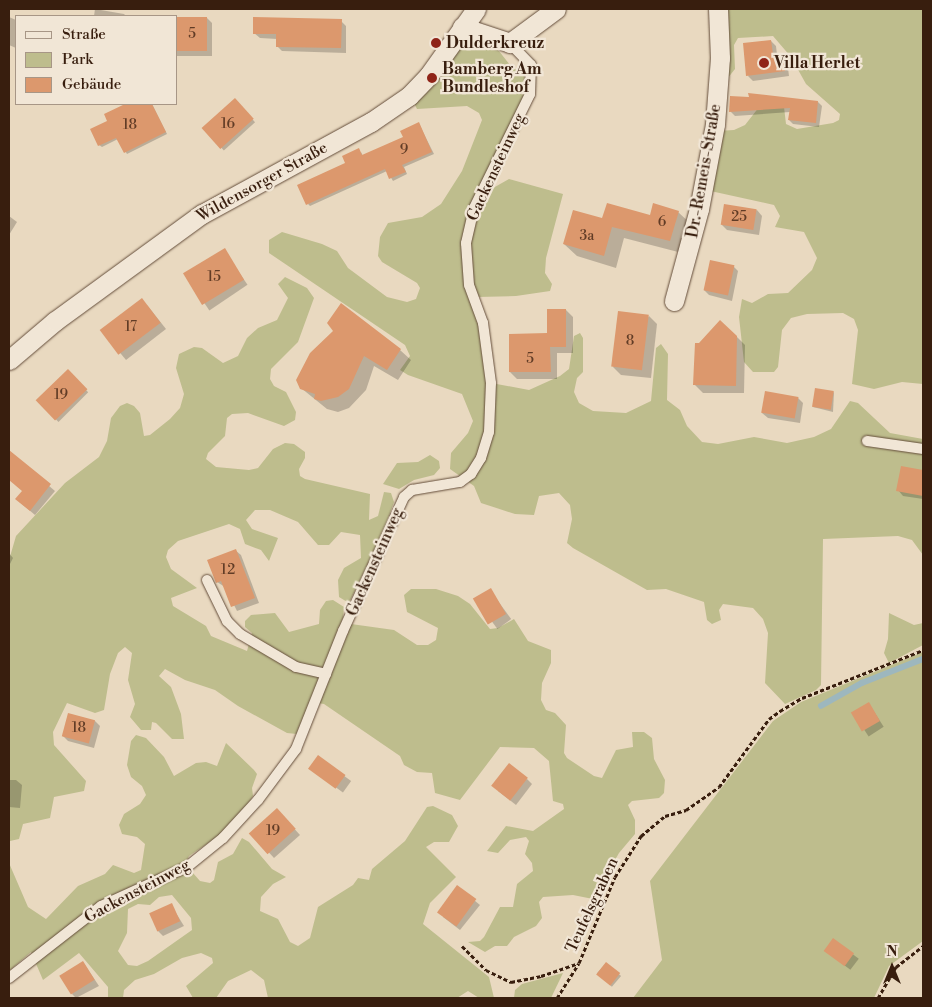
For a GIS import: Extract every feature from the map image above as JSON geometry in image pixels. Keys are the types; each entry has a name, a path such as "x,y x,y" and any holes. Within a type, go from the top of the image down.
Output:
{"street":[{"name":"Wildensorger Straße","path":"9,360 55,321 202,214 389,110 429,75 476,9"},
{"path":"462,28 475,34 510,42 556,9"},
{"name":"Dr.-Remeis-Straße","path":"674,301 699,209 715,124 720,58 718,9"}],"lane":[{"name":"Gackensteinweg","path":"9,978 100,906 187,866 223,838 263,794 296,749 326,674 404,497 412,490 466,479 488,443 489,361 481,315 470,285 466,243 474,208 530,94 532,65 510,42"},
{"path":"867,441 923,449"},
{"path":"207,580 228,621 240,634 296,667 326,674"}],"path":[{"name":"Teufelsgraben","path":"557,998 579,963 615,877 641,836 665,816 686,810 719,787 769,719 780,711 802,698 923,650"},
{"path":"462,946 486,970 511,982 540,976 579,963"},
{"path":"878,998 896,967 923,946"}],"green space":[{"path":"721,9 923,9 923,384 902,382 874,389 852,384 858,330 854,319 843,313 807,314 791,318 782,330 778,367 774,372 753,372 744,362 739,317 742,299 752,303 768,294 788,293 812,270 817,258 804,232 775,227 780,216 774,205 706,190 717,131 734,130 745,125 763,102 784,107 786,124 797,129 833,123 839,120 840,114 806,84 791,57 773,36 738,38 734,45 735,69 727,79"},
{"path":"479,41 495,46 510,65 524,76 527,93 486,192 509,179 563,194 546,258 545,273 552,284 550,291 516,296 477,297 486,382 529,390 560,376 569,369 574,336 580,333 583,338 583,372 577,378 574,392 579,403 593,411 626,413 651,401 656,348 661,344 668,354 667,400 680,410 687,426 702,442 718,444 754,437 787,443 814,437 831,429 850,401 858,403 890,433 923,439 923,555 912,540 898,536 823,539 821,685 816,690 785,704 765,683 768,633 763,619 753,608 723,604 719,610 721,620 712,624 707,620 704,602 666,589 647,590 573,548 567,543 572,519 570,505 559,493 539,496 534,515 515,514 481,503 474,486 450,469 451,453 468,433 473,421 462,394 408,375 400,370 410,356 405,345 269,253 269,240 282,232 322,244 337,251 348,268 387,297 407,302 416,299 420,288 417,283 382,262 378,256 380,237 388,223 422,217 441,204 462,171 482,120 479,113 467,106 417,109 413,101 463,43"},
{"path":"285,277 307,288 314,298 298,342 271,369 270,379 274,386 286,392 296,412 295,420 284,426 248,413 232,414 227,418 225,436 208,453 206,459 216,467 249,470 258,468 273,449 285,443 294,444 305,452 305,458 299,469 300,476 305,479 370,494 369,520 378,516 384,492 391,493 394,502 384,530 349,603 339,597 338,580 344,568 361,558 360,535 341,532 329,545 318,545 298,522 270,510 255,510 246,520 252,529 278,538 269,561 261,550 245,544 240,529 229,524 178,541 168,550 166,557 171,569 197,588 171,598 173,606 206,626 211,636 247,651 252,633 245,627 245,621 251,615 275,613 289,632 319,624 320,610 326,601 333,600 344,607 343,618 297,734 287,733 238,706 215,690 185,680 165,669 159,676 171,687 181,714 184,739 172,739 156,723 152,722 151,730 141,730 130,717 135,704 128,680 132,653 125,647 118,653 110,674 104,710 95,713 67,703 53,732 54,745 86,781 84,791 54,797 50,818 23,824 19,839 10,841 9,560 16,536 65,483 99,457 107,441 111,418 120,406 127,403 134,406 140,413 144,436 150,435 180,408 184,394 176,368 179,354 194,347 202,348 223,363 238,356 247,338 258,328 277,320 288,298 278,284"},
{"path":"430,455 439,461 440,468 434,475 414,480 399,489 383,484 397,463 418,462"},
{"path":"411,589 436,589 458,596 470,604 490,629 498,628 514,619 528,641 551,650 551,663 542,683 541,700 546,710 555,713 566,725 564,753 567,758 594,776 602,778 616,750 633,747 632,732 644,732 652,738 654,759 665,780 664,793 659,798 632,801 628,805 635,820 635,834 619,853 593,899 573,895 543,897 539,902 542,918 536,926 514,937 507,946 495,946 485,952 468,942 480,941 484,937 500,907 513,907 517,884 533,871 532,863 525,854 529,841 526,837 510,840 498,853 487,851 506,826 533,831 564,809 563,804 553,801 549,761 534,748 500,747 460,800 435,793 432,773 417,772 404,765 400,756 324,704 317,703 351,624 394,630 417,645 428,645 436,640 438,628 407,612 404,595"},
{"path":"889,613 914,625 923,623 923,645 889,663 884,653 888,639"},
{"path":"923,652 923,941 889,966 874,998 633,998 662,960 650,881 773,721 801,702"},
{"path":"136,735 146,738 164,757 174,776 196,763 206,762 217,766 226,743 254,770 257,774 252,788 253,796 246,807 223,833 189,856 185,864 200,881 210,883 214,880 218,862 233,854 242,838 249,842 272,869 286,877 273,884 261,897 260,911 278,919 290,942 298,946 310,938 318,907 353,885 358,878 369,880 372,869 405,841 427,807 433,806 452,815 458,826 449,842 434,842 426,847 456,877 430,903 423,924 489,977 494,998 479,998 468,991 457,998 268,998 264,980 251,970 228,981 216,998 193,998 186,986 213,963 212,958 201,953 182,958 154,974 135,980 124,990 123,998 108,998 108,987 79,953 43,980 31,952 9,971 9,863 28,907 46,919 78,886 105,874 113,865 134,873 141,870 145,844 137,837 122,834 119,825 124,814 140,804 146,795 142,786 131,777 127,765 131,741","holes":["172,895 191,918 192,930 148,961 137,966 128,965 118,951 127,933 128,909 138,904 150,905 159,897"]},
{"path":"563,973 551,998 514,998 515,990 522,984"}],"building":[{"path":"178,17 207,17 207,51 178,51"},
{"path":"253,17 342,19 341,48 276,47 276,34 253,34"},
{"name":"Villa Herlet","path":"771,40 773,54 783,53 785,71 746,76 743,43"},
{"path":"748,93 818,101 816,123 788,120 790,108 729,112 730,96 749,97"},
{"path":"235,98 254,119 220,149 202,128"},
{"path":"123,105 152,105 166,132 124,153 116,138 98,146 90,129 107,121 104,114"},
{"path":"419,122 432,152 402,165 406,172 389,179 385,169 306,205 297,185 345,163 342,156 359,148 362,155 403,137 400,131"},
{"path":"607,203 650,215 653,203 679,211 670,241 612,227 604,256 563,244 573,210 602,218"},
{"path":"724,204 757,209 753,230 721,225"},
{"path":"225,248 244,280 202,305 183,273"},
{"path":"710,260 734,265 728,296 704,290"},
{"path":"142,298 161,323 118,355 100,330"},
{"path":"341,303 401,349 387,370 364,356 349,389 338,397 321,401 314,399 315,394 300,389 296,380 310,353 333,331 327,323"},
{"path":"547,309 566,309 566,347 550,347 551,372 509,372 509,334 547,333"},
{"path":"618,311 649,315 642,370 611,367"},
{"path":"720,320 737,336 736,386 693,385 695,343 699,343"},
{"path":"68,369 87,389 55,420 36,400"},
{"path":"815,388 834,391 831,410 812,407"},
{"path":"765,391 798,397 795,419 761,413"},
{"path":"9,450 51,484 30,511 15,499 22,491 9,480"},
{"path":"901,466 923,470 923,496 896,491"},
{"path":"236,549 255,598 231,607 221,581 216,583 207,560"},
{"path":"491,588 506,614 488,624 473,598"},
{"path":"869,702 880,721 862,732 851,712"},
{"path":"68,713 95,720 89,743 62,736"},
{"path":"318,755 346,775 336,789 308,769"},
{"path":"509,763 528,778 510,801 491,786"},
{"path":"277,808 296,829 267,854 249,833"},
{"path":"457,885 476,899 456,927 437,913"},
{"path":"172,903 180,921 157,931 149,913"},
{"path":"833,938 854,953 845,966 824,951"},
{"path":"83,961 95,980 71,994 59,976"},
{"path":"606,962 620,973 610,986 596,975"}],"waterway":[{"path":"821,706 862,683 923,659"}],"place":[{"name":"Dulderkreuz","path":"436,43"},
{"name":"Villa Herlet","path":"764,63"},
{"name":"Bamberg Am Bundleshof","path":"432,78"}]}
